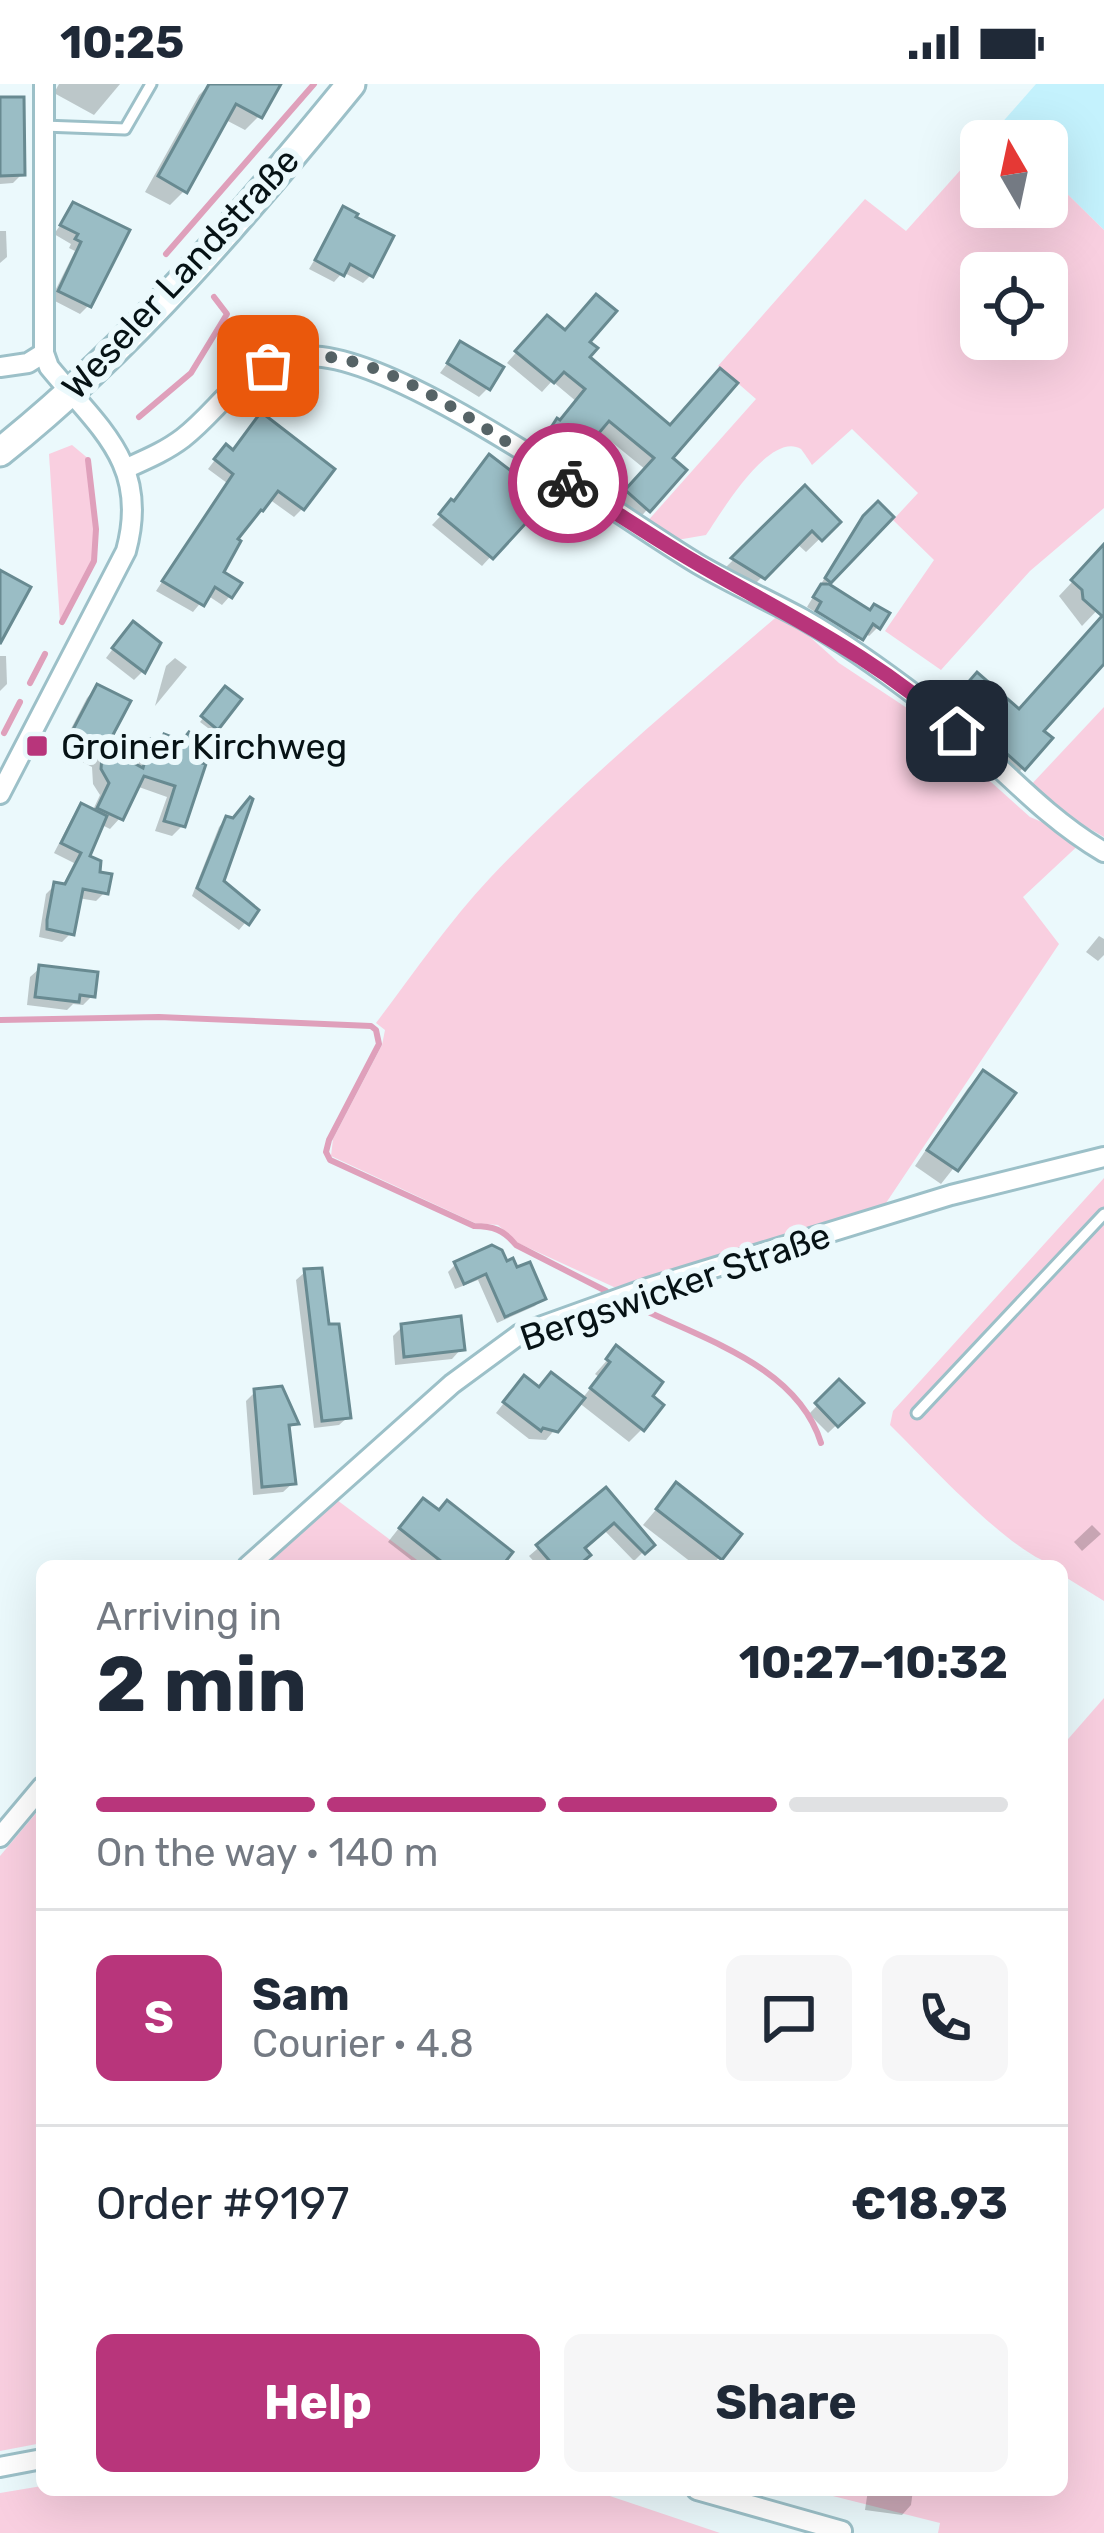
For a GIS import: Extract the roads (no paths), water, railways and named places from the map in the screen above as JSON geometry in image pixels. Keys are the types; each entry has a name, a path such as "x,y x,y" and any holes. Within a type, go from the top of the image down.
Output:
{"main road":[{"name":"Weseler Landstraße","path":"0,452 70,393 238,218 351,84"}],"street":[{"path":"0,794 126,551 134,511 127,468 113,441 49,368 44,353 44,84"},
{"path":"0,367 28,363 44,353"},
{"path":"127,468 185,436 235,384 268,366 300,356 374,370 427,394 700,566 806,621 868,661 928,704 1043,809 1104,852"},
{"name":"Bergswicker Straße","path":"255,1560 452,1384 520,1334 648,1288 951,1195 1104,1157"},
{"path":"0,1837 36,1794"},
{"path":"0,2467 36,2460"},
{"path":"718,2496 842,2531"}],"lane":[{"path":"44,126 125,129 151,84"},
{"path":"917,1413 1104,1214"}],"waterway":[{"path":"166,254 314,84"},
{"path":"139,417 191,373 227,314 214,297"},
{"path":"62,622 94,561 96,529 88,460"},
{"path":"30,683 45,654"},
{"path":"4,733 20,702"},
{"path":"0,1020 159,1017 371,1026 379,1044 329,1140 330,1160 474,1226 498,1230 516,1245 606,1291"},
{"path":"634,1305 769,1374 809,1416 821,1443"}],"place":[{"name":"Groiner Kirchweg","path":"37,746"}]}
